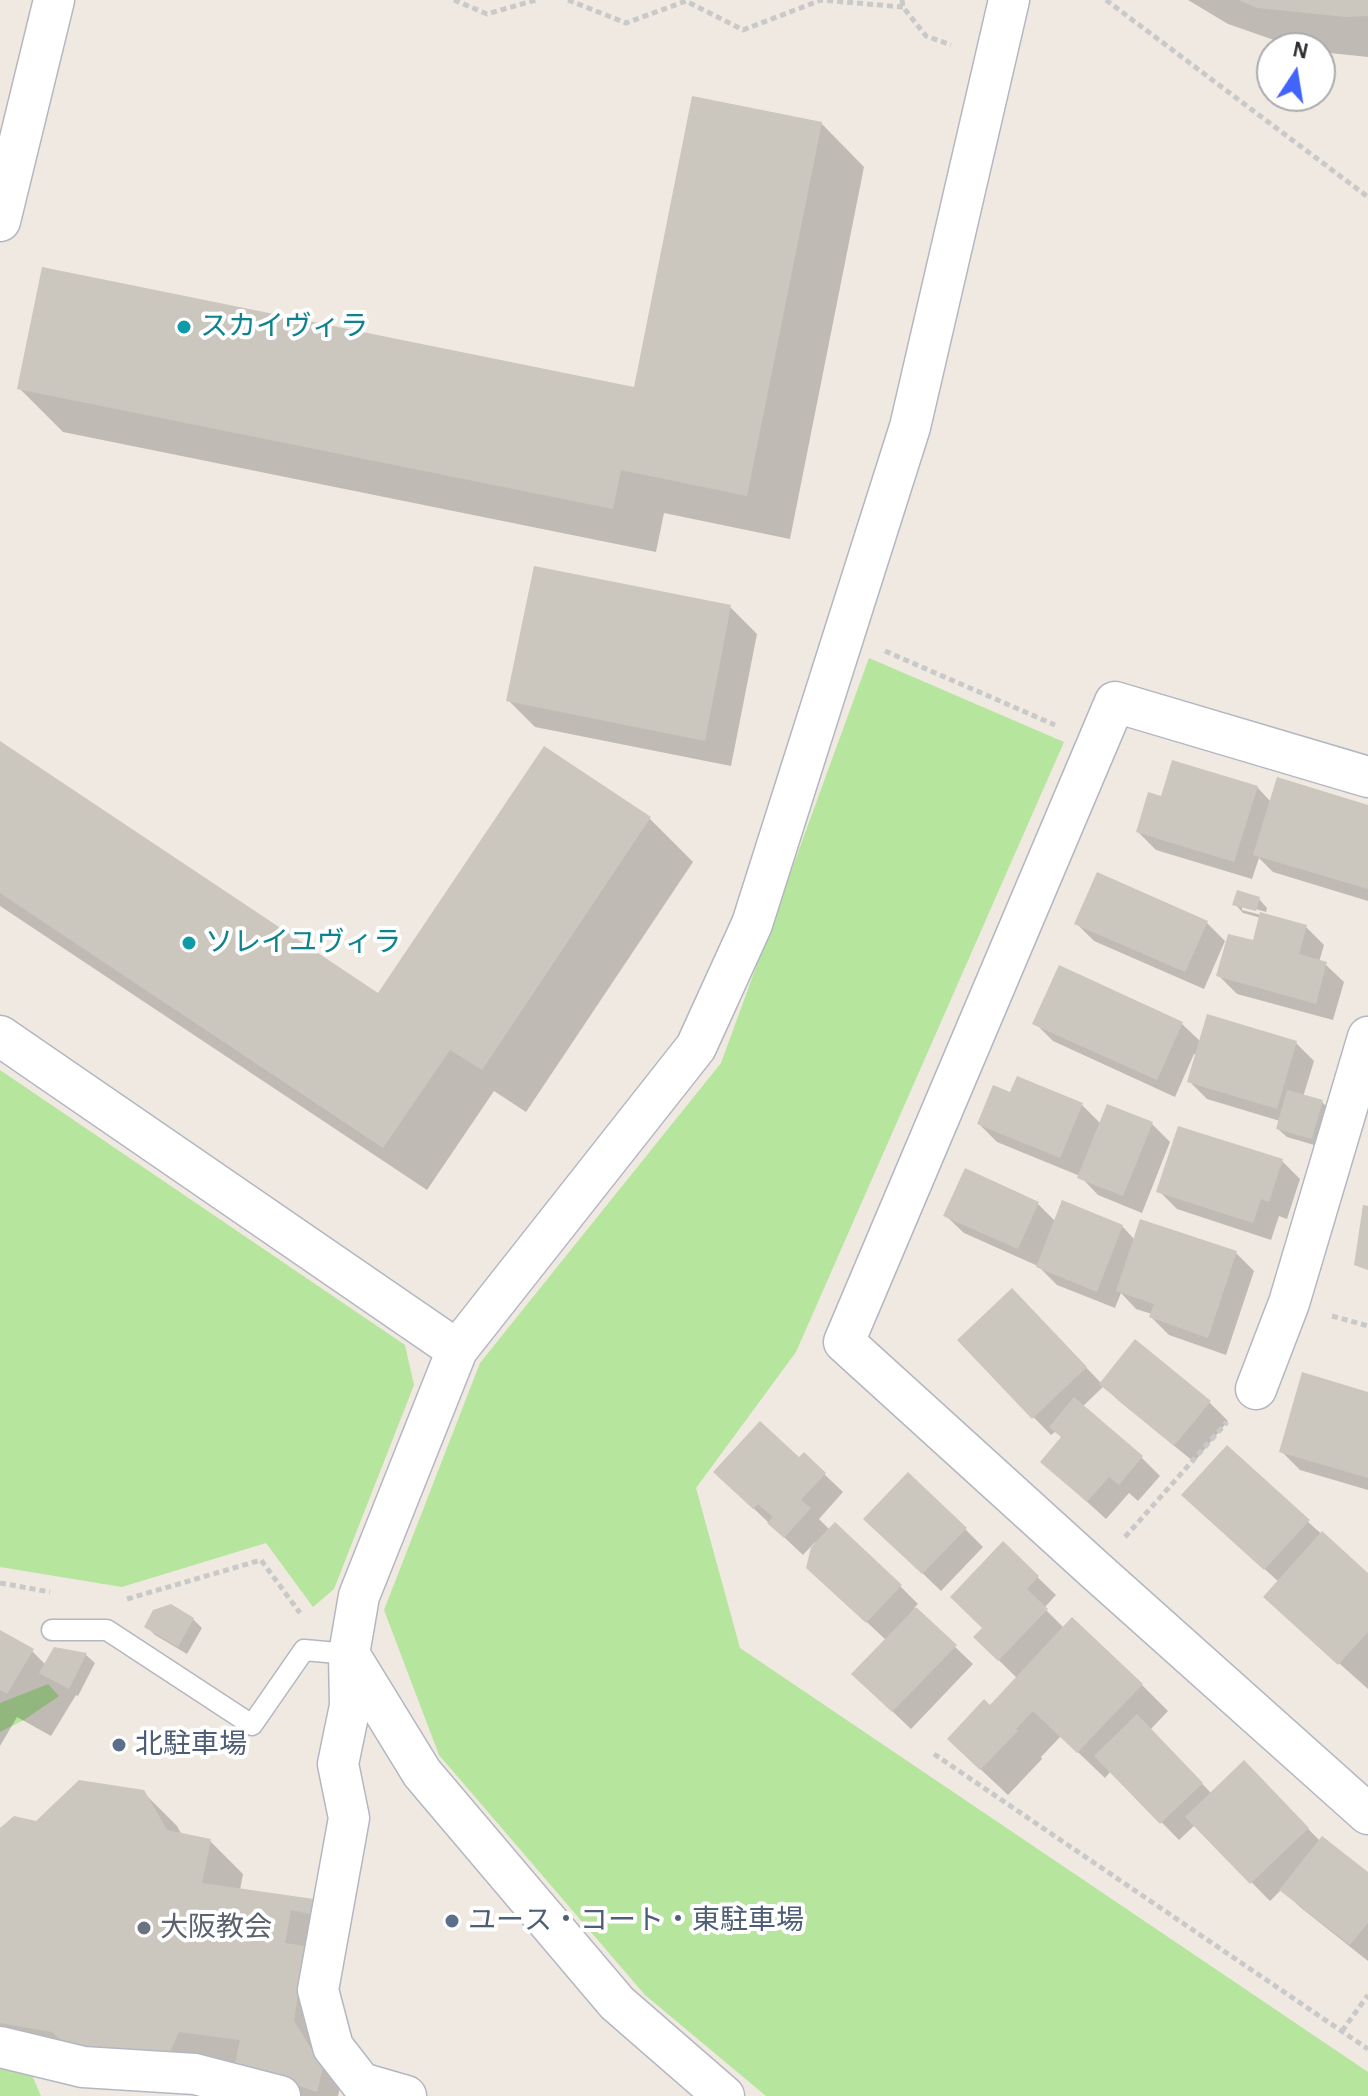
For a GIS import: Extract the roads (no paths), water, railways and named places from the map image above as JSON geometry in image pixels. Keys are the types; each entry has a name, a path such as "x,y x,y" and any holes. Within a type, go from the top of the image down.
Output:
{"street":[{"path":"0,221 54,0"},
{"path":"406,2096 352,2089 333,2047 318,1990 349,1818 338,1764 350,1706 349,1654 359,1596 457,1350 696,1047 752,924 910,427 1009,0"},
{"path":"1368,777 1115,702 844,1342 1368,1814"},
{"path":"0,1036 457,1350"},
{"path":"1256,1389 1289,1303 1368,1037"},
{"path":"349,1654 422,1773 617,2003 724,2096"},
{"path":"0,2047 83,2067 195,2074 280,2096"}],"lane":[{"path":"52,1630 107,1630 252,1725 304,1650 349,1654"}],"place":[{"name":"スカイヴィラ","path":"184,327"},
{"name":"ソレイユヴィラ","path":"189,943"},
{"name":"北駐車場","path":"119,1745"},
{"name":"ユース・コート・東駐車場","path":"452,1921"},
{"name":"大阪教会","path":"144,1928"}]}
